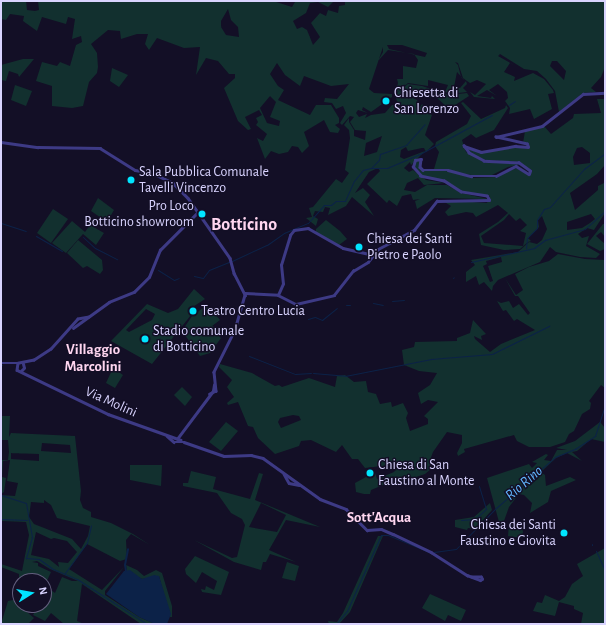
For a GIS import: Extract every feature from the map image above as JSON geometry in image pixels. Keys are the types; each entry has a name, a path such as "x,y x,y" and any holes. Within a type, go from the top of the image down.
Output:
{"street":[{"path":"245,294 278,295 298,304 311,298 334,295 354,271 368,262 374,254 414,230 439,200 489,200 487,196 461,192 444,181 420,176 413,166 418,158 422,159 420,167 425,170 445,170 471,176 489,177 518,166 529,174 530,171 519,163 484,161 469,153 464,146 481,152 515,146 528,147 527,144 497,138 496,136 542,126 583,94 605,93"},
{"path":"1,142 43,147 98,147 134,170 152,173 170,181 177,185 198,212 231,260 231,264 245,294 235,330 214,373 215,391 210,394 176,439"},
{"path":"21,371 27,362 51,349 82,320 89,317 109,302 134,292 145,282 160,250 198,212"},
{"path":"278,295 283,283 280,265 290,234 294,230 310,229 343,248 374,254"},
{"path":"1,363 18,364 24,366"},
{"name":"Via Molini","path":"6,364 28,373 104,413 224,456 254,456 267,460 282,472"},
{"path":"16,368 18,364"},
{"name":"Via Molini","path":"24,366 28,373"},
{"path":"282,472 323,500 346,509 368,530 381,529 393,534 431,552 472,577 479,578"},
{"path":"282,472 291,484 301,486"},
{"path":"288,481 290,477"},
{"path":"291,484 294,481"}],"green space":[{"path":"1,1 26,1 27,10 35,11 39,10 38,1 273,1 292,7 295,2 280,1 334,1 328,7 318,2 310,3 306,13 293,21 297,29 302,27 307,30 313,45 320,37 311,23 320,13 326,16 328,10 338,13 339,6 345,5 345,1 605,1 605,67 601,77 591,88 596,92 583,93 559,112 555,91 546,79 537,71 524,69 500,54 498,56 521,69 510,63 504,72 515,77 514,81 533,73 544,79 553,90 554,93 548,94 552,109 534,119 530,109 509,114 510,108 505,101 508,98 507,92 498,84 489,90 497,96 487,90 477,96 491,98 492,96 495,99 474,97 470,92 475,95 486,84 477,80 470,83 467,81 463,78 458,63 455,62 458,65 461,76 457,72 454,87 460,88 466,81 467,84 463,88 467,92 450,94 445,92 448,85 428,80 428,86 408,83 395,94 398,83 397,79 403,79 403,66 416,68 418,60 414,55 425,57 427,53 402,45 387,45 389,49 406,53 388,50 379,60 369,89 374,93 392,94 392,97 371,112 363,107 362,110 368,113 358,110 356,113 359,117 367,114 365,118 371,115 385,113 392,105 398,104 395,95 408,84 422,86 449,95 467,93 469,96 449,109 436,97 432,90 430,90 435,98 420,96 404,88 400,92 417,100 420,107 422,104 432,115 425,135 434,144 426,152 424,148 408,151 406,147 401,150 400,157 404,159 425,151 411,165 410,162 404,168 409,172 413,170 426,180 445,183 424,185 418,178 407,183 404,190 415,192 427,185 447,185 461,193 488,199 435,198 417,209 415,201 420,199 413,200 411,194 402,196 397,206 389,200 387,203 367,184 380,171 378,168 369,172 355,193 363,188 370,195 365,202 374,216 352,197 346,206 328,215 330,208 325,207 323,212 315,211 313,216 318,219 316,226 306,218 312,217 309,208 313,207 336,179 342,183 349,173 345,170 350,138 349,130 344,125 349,118 349,122 354,130 354,136 365,140 366,131 355,130 350,122 354,117 350,116 342,125 340,123 346,113 343,106 336,109 332,103 324,102 325,98 337,99 349,84 331,86 304,76 300,86 285,75 277,63 270,74 278,86 284,90 278,100 310,115 316,105 331,105 339,118 339,123 335,125 340,129 338,133 330,132 324,120 304,132 309,146 302,153 298,147 292,146 288,152 279,154 271,151 265,159 257,138 263,141 267,134 256,125 258,122 256,118 262,115 259,110 245,117 251,129 248,130 238,121 224,88 235,78 235,74 229,74 218,61 206,58 196,75 200,47 184,48 157,38 149,50 145,44 148,34 137,34 121,39 120,31 108,30 91,44 97,53 98,67 97,73 89,82 83,106 72,108 52,106 52,86 36,81 42,62 57,66 60,62 70,66 76,45 82,42 81,36 72,39 75,19 68,17 66,24 42,17 37,31 23,21 24,16 10,14 6,20 1,19","holes":["228,9 231,20 238,27 239,37 226,35 221,27 221,21","552,61 557,61 566,71 564,80 550,66","270,96 276,102 270,117 280,121 279,126 267,123 260,108","382,136 377,152 364,156 366,143"]},
{"path":"23,59 34,59 19,77 18,74 9,71 6,81 1,80 1,65"},
{"path":"112,68 128,75 119,87 110,81"},
{"path":"15,85 32,91 26,106 11,100"},
{"path":"597,99 605,99 605,165 597,174 570,193 575,210 598,190 598,186 604,183 605,178 605,213 594,230 587,228 578,234 582,238 589,236 586,246 600,254 596,258 580,257 556,252 550,247 540,262 498,280 493,286 492,291 484,282 479,285 476,276 466,282 466,272 475,265 471,260 518,252 529,242 537,244 542,240 547,229 542,216 538,220 539,227 528,238 531,241 528,242 520,249 504,250 481,245 479,234 498,222 508,213 498,205 476,217 473,213 466,212 448,216 445,212 451,206 443,201 445,200 487,203 490,196 462,192 446,181 421,175 414,167 415,162 420,159 419,165 424,171 448,171 472,178 496,177 516,168 530,176 531,170 519,162 486,160 469,152 467,149 481,153 517,147 529,149 529,144 523,143 525,131 544,126 551,134 573,118 574,114 601,113","holes":["582,147 590,153 590,163 574,165 573,157 577,148","509,214 516,221 520,218 527,225 520,231 526,233 523,246 484,243 481,236 504,220","591,214 595,219 582,228 567,230 567,222","501,257 502,262 488,266 493,281 490,282 483,266 487,264 486,261"]},
{"path":"463,102 481,119 505,108 506,105 508,108 494,130 476,138 471,134 462,140 466,152 485,162 516,163 529,173 518,165 508,167 492,175 471,175 434,169 439,152 435,146 436,142 467,124 471,116 461,103"},
{"path":"98,198 114,210 107,222 91,211"},
{"path":"53,209 68,219 51,243 37,233"},
{"path":"326,220 340,231 347,239 339,245 316,232 316,229"},
{"path":"72,221 85,232 90,225 104,233 96,245 83,234 66,253 52,243"},
{"path":"603,224 605,224 605,237 601,232 596,236 605,244 605,249 600,251 587,244"},
{"path":"78,240 102,260 103,270 100,274 87,266 83,268 67,253"},
{"path":"558,254 585,259 605,260 605,388 601,385 589,401 591,403 590,409 582,414 574,431 569,434 565,442 550,447 529,447 517,441 514,435 464,449 465,452 458,456 457,453 462,443 462,435 447,432 433,452 430,460 431,469 425,474 389,486 383,485 371,490 370,494 364,494 356,492 355,483 366,477 374,477 375,472 377,479 394,472 397,468 390,465 365,468 358,459 352,459 342,445 336,452 311,440 301,441 299,446 275,454 258,438 253,427 248,426 238,402 228,405 227,403 234,397 227,387 232,380 219,367 220,364 252,373 275,386 279,385 282,387 309,378 335,387 337,376 345,375 354,382 366,381 368,392 376,394 380,404 391,402 392,407 403,403 408,413 406,418 410,431 428,424 428,419 424,416 438,402 428,400 421,404 418,393 430,385 437,373 419,371 404,365 402,350 414,347 415,342 457,341 457,338 470,333 473,320 486,334 481,336 482,340 474,336 475,339 490,352 501,344 535,330 517,319 514,321 506,310 503,311 497,301 501,303 509,301 513,308 519,304 528,315 530,313 518,296 515,296 505,278 516,295 523,290 515,274 529,267 549,261","holes":["293,415 299,416 301,420 281,428 278,422 280,418"]},
{"path":"194,289 205,299 188,310 191,315 152,364 111,341 147,304 168,313 178,309","holes":["146,309 155,314 152,320 129,332 126,330"]},
{"path":"207,305 220,320 212,326 221,330 218,335 221,338 210,353 200,356 182,331 192,316"},
{"path":"113,368 123,375 115,388 106,383"},
{"path":"182,387 192,397 185,406 174,395"},
{"path":"1,416 10,416 9,437 11,433 75,436 81,491 80,500 83,508 91,512 91,517 111,523 133,534 150,545 131,534 126,540 127,559 120,561 87,544 69,569 102,590 124,567 105,591 105,595 139,617 155,624 141,624 82,584 77,621 84,624 64,624 51,613 52,591 55,593 62,577 72,581 78,581 50,569 37,561 32,562 38,563 38,566 51,573 16,573 1,567 1,564 22,571 29,535 26,522 2,521 1,533 1,495 15,496 18,483 7,481 10,460 3,461 2,477 6,478 4,492 1,494 1,460 8,460 8,440 1,440","holes":["42,443 70,445 71,453 41,451","11,453 39,454 39,461 11,459","44,500 51,505 57,518 90,526 88,536 81,549 72,539 34,524 29,517 31,502 44,503","36,532 51,539 54,538 67,541 77,552 68,563 58,562 59,567 49,559 31,555"]},
{"path":"226,422 238,431 221,451 209,442"},
{"path":"600,422 605,428 605,442 591,439 577,451 572,452 582,461 567,453 556,458 541,472 545,475 546,486 570,477 576,480 551,491 548,502 530,513 532,503 524,495 519,494 509,507 504,521 499,522 487,478 529,464 532,468 537,463 532,462 546,454 548,455 544,460 551,461 557,450 567,450 556,448 575,441"},
{"path":"130,465 162,465 161,486 130,480"},
{"path":"191,471 216,477 213,489 250,499 259,473 263,474 255,500 320,527 286,520 269,550 296,562 270,554 266,562 263,562 261,570 234,562 194,540 232,558 237,557 245,525 242,519 231,513 217,493 183,486 183,483 188,483","holes":["261,503 286,515 277,532 249,527"]},
{"path":"490,503 492,510 475,529 468,528 467,530 455,527 455,520 474,517"},
{"path":"509,524 524,525 522,538 508,536"},
{"path":"378,536 383,536 350,612 339,624 329,624 328,621 337,622 343,613"},
{"path":"605,548 605,624 581,624 583,613 574,609 574,606 559,602 555,616 533,611 537,602 542,603 545,595 559,601 565,597 572,584 583,576 577,564"},
{"path":"195,556 229,572 221,595 202,592 201,589 205,590 206,586 214,590 217,581 202,572 196,583 186,574 185,569"},
{"path":"287,562 299,566 295,581 282,578"},
{"path":"126,565 137,570 144,576 156,570 162,573 172,606 172,617 170,617 159,576 142,579 127,571"},
{"path":"430,594 466,610 461,621 448,615 445,621 422,608"},
{"path":"12,600 12,613 28,613 34,618 28,624 1,624 8,601"},
{"path":"34,613 51,613 45,621 33,615"}],"water":[{"path":"130,570 142,579 154,575 159,576 171,614 167,624 155,624 139,617 106,594 124,571"}],"waterway":[{"path":"509,105 515,101"},
{"path":"372,168 387,168 418,155 492,115"},
{"path":"232,261 267,245 284,233 308,223 324,205 331,205 336,201 345,201 354,181 363,170 371,168 379,160 380,154 406,145 425,124"},
{"path":"526,248 527,238 537,228 537,220 544,209 550,207 584,169 605,153"},
{"path":"471,262 534,248 545,240 585,229 605,211"},
{"path":"1,223 26,231"},
{"path":"36,236 62,251"},
{"path":"83,237 95,248 117,259"},
{"path":"194,276 203,278 209,270 229,262"},
{"path":"158,270 174,280 179,278"},
{"path":"392,301 404,300"},
{"path":"373,303 383,305"},
{"path":"308,319 315,317 322,320 337,308"},
{"path":"313,373 345,376 431,359 492,354 549,326"},
{"path":"249,356 295,374 311,373"},
{"name":"Rio Rino","path":"434,552 456,549 496,508 555,457 575,449 595,436 605,406"},
{"path":"461,520 475,519 486,509 479,486"},
{"path":"1,495 26,503 32,537 26,558 39,559 53,569 77,579 147,624"},
{"path":"1,519 27,520"},
{"path":"65,573 87,543 91,525"},
{"name":"Rio Rino","path":"336,624 347,611 381,535 388,535 429,552"},
{"path":"126,571 125,565 128,549"},
{"path":"596,551 605,570"}],"place":[{"name":"Chiesetta di San Lorenzo","path":"386,101"},
{"name":"Sala Pubblica Comunale Tavelli Vincenzo","path":"131,180"},
{"name":"Pro Loco Botticino showroom","path":"202,214"},
{"name":"Chiesa dei Santi Pietro e Paolo","path":"359,247"},
{"name":"Teatro Centro Lucia","path":"193,311"},
{"name":"Stadio comunale di Botticino","path":"145,339"},
{"name":"Chiesa di San Faustino al Monte","path":"370,473"},
{"name":"Chiesa dei Santi Faustino e Giovita","path":"564,533"}],"district":[{"name":"Botticino","path":"244,225"},
{"name":"Villaggio Marcolini","path":"93,358"},
{"name":"Sott'Acqua","path":"379,518"}]}
